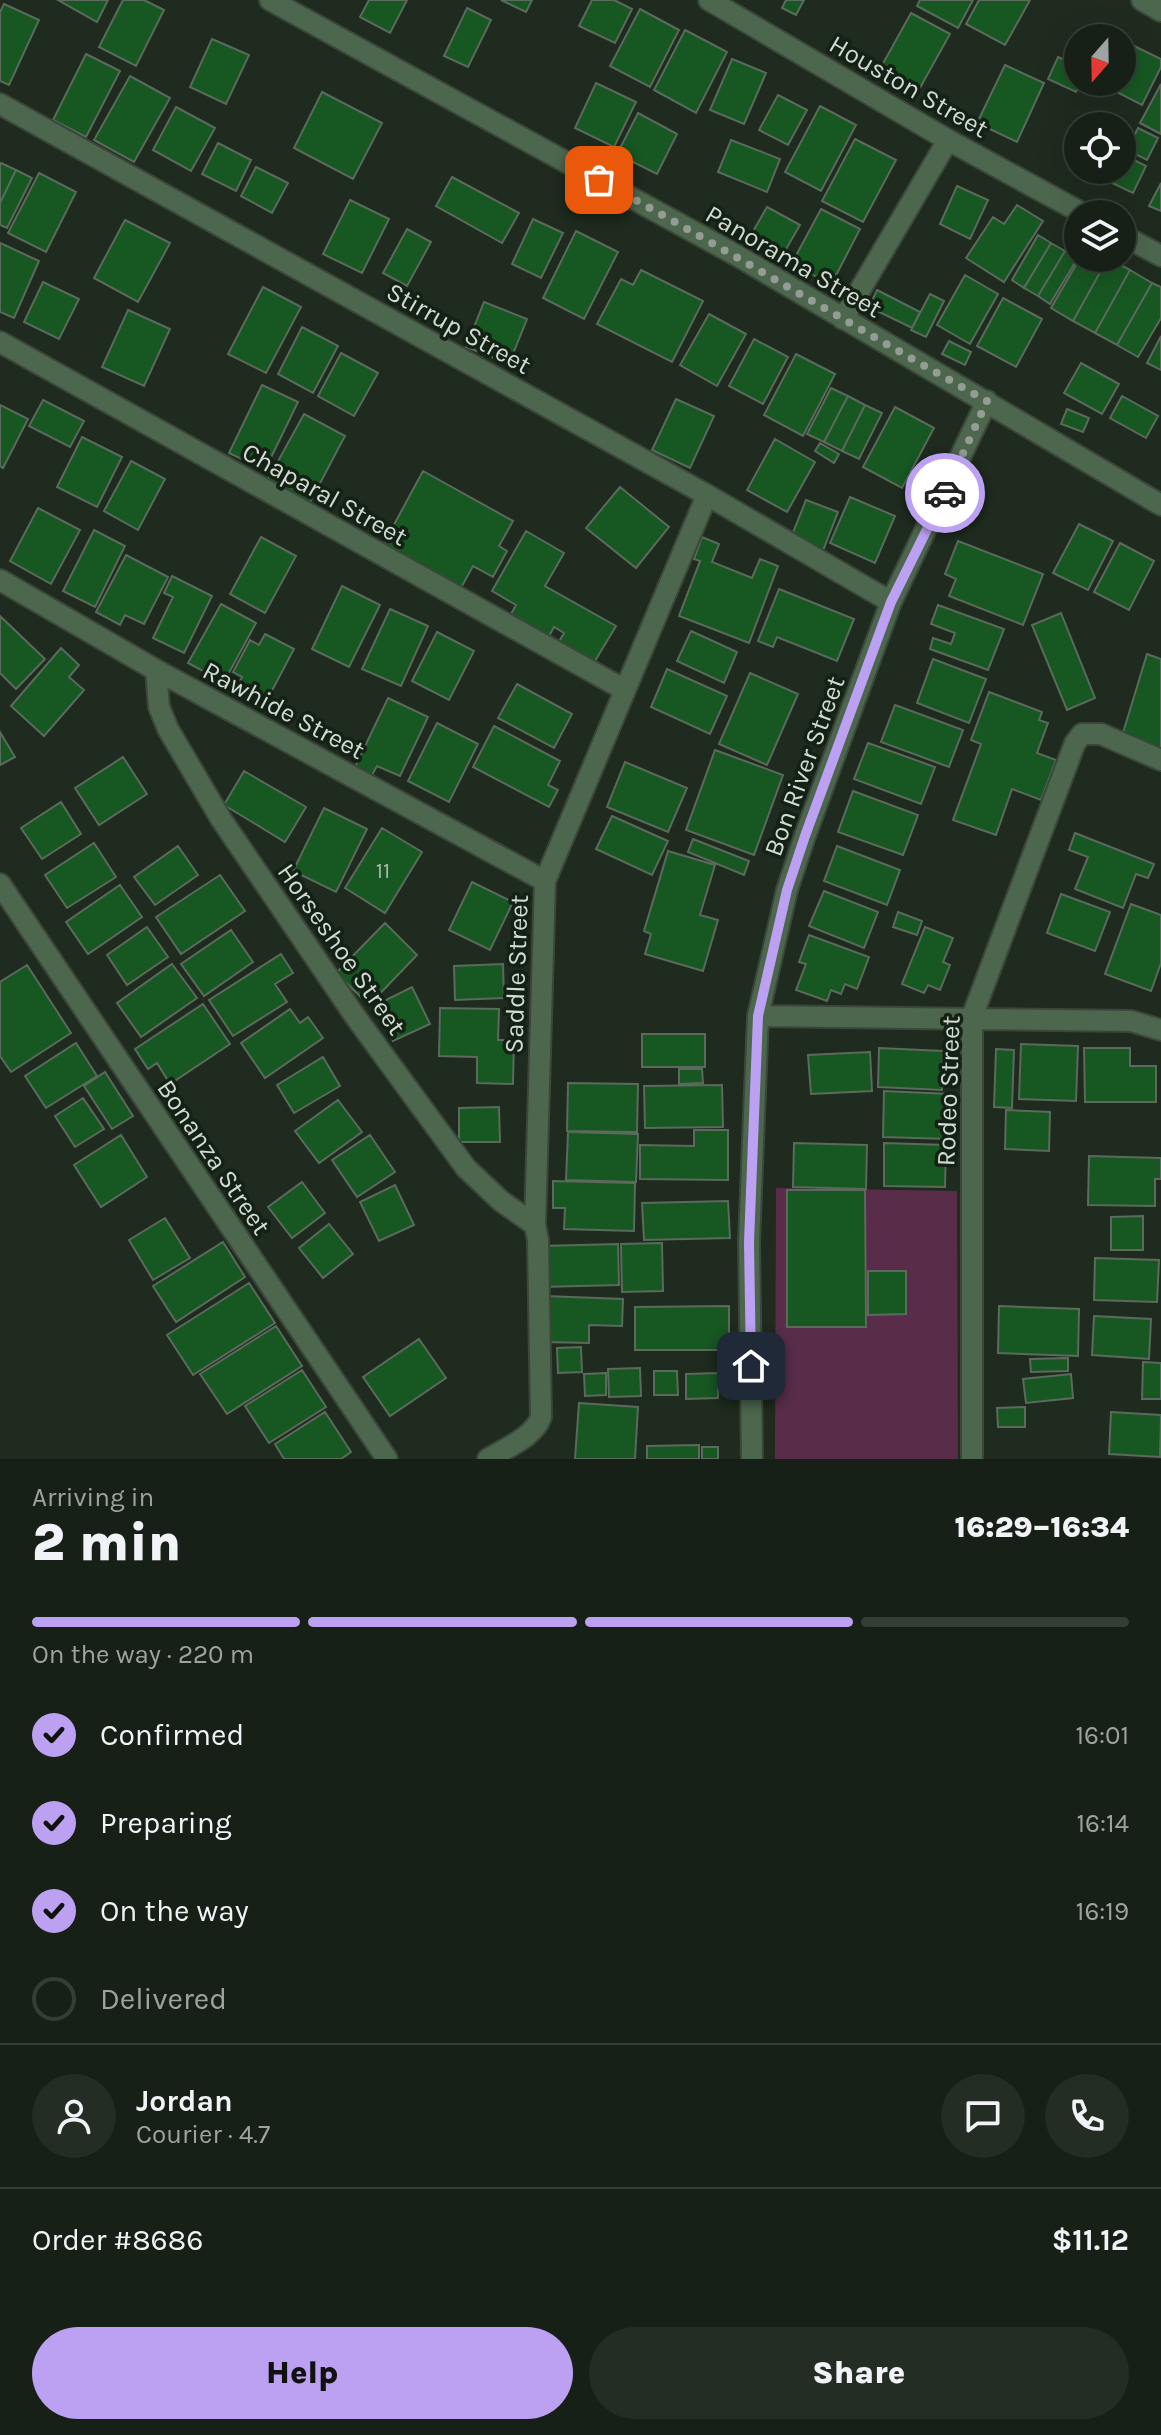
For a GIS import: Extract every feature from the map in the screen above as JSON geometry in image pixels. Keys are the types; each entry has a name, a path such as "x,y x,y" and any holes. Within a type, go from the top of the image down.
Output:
{"street":[{"name":"Panorama Street","path":"270,0 736,255 1161,505"},
{"name":"Houston Street","path":"709,0 948,140 1064,203"},
{"path":"1142,0 1161,11"},
{"name":"Stirrup Street","path":"0,104 707,495 891,602"},
{"path":"843,319 948,140"},
{"path":"1136,243 1161,256"},
{"name":"Chaparal Street","path":"0,342 625,690"},
{"name":"Bon River Street","path":"752,1459 749,1242 758,1016 796,863 891,602 987,401"},
{"name":"Saddle Street","path":"488,1459 528,1434 538,1426 541,1417 538,1240 535,1225 545,881 707,495"},
{"name":"Rawhide Street","path":"0,580 156,670 545,881"},
{"name":"Horseshoe Street","path":"156,670 159,707 168,729 221,819 357,1019 466,1168 501,1201 535,1225"},
{"name":"Rodeo Street","path":"972,1459 972,1017 1075,743 1082,734 1101,734 1161,760"},
{"name":"Bonanza Street","path":"0,884 387,1459"},
{"path":"758,1016 1131,1021 1161,1030"}],"shaded area":[{"path":"776,1188 957,1191 958,1459 775,1459"}],"building":[{"path":"58,0 108,0 97,22"},
{"path":"123,0 144,0 164,10 136,66 99,47"},
{"path":"369,0 407,0 390,33 360,17"},
{"path":"501,0 532,0 526,12"},
{"path":"592,0 614,0 632,9 615,43 579,26"},
{"path":"786,0 804,0 796,15 782,8"},
{"path":"920,0 973,0 958,28 917,6"},
{"path":"979,0 1030,0 1005,45 966,24"},
{"path":"4,4 39,20 9,85 0,81 0,12"},
{"path":"467,8 491,20 468,67 444,56"},
{"path":"640,9 679,30 650,87 610,66"},
{"path":"911,13 950,34 920,88 881,67"},
{"path":"685,30 727,52 696,113 654,90"},
{"path":"212,39 249,55 226,104 190,87"},
{"path":"1136,47 1161,59 1161,67 1142,105 1124,96 1136,96"},
{"path":"86,54 120,71 86,137 53,120"},
{"path":"1058,57 1064,60 1064,86 1048,79"},
{"path":"732,59 766,73 744,124 710,110"},
{"path":"1005,65 1044,83 1017,142 977,123"},
{"path":"130,76 170,98 134,162 94,140"},
{"path":"596,83 636,102 614,147 575,128"},
{"path":"1161,84 1161,134 1140,123"},
{"path":"322,92 382,123 353,179 294,148"},
{"path":"778,95 807,110 788,145 759,130"},
{"path":"820,106 856,125 821,191 785,172"},
{"path":"176,107 215,128 191,171 153,150"},
{"path":"638,113 677,134 657,174 617,154"},
{"path":"1138,128 1158,138 1147,160 1136,154"},
{"path":"855,139 896,160 863,222 822,201"},
{"path":"731,140 780,159 767,192 718,172"},
{"path":"218,143 251,160 236,191 202,174"},
{"path":"1136,161 1146,166 1133,193 1114,184 1136,184"},
{"path":"0,164 16,170 0,203"},
{"path":"256,167 288,183 272,213 241,196"},
{"path":"16,170 32,178 7,228 0,225 0,203"},
{"path":"39,173 76,192 46,252 8,233"},
{"path":"452,177 519,213 502,243 436,206"},
{"path":"1161,183 1161,211 1149,206"},
{"path":"957,186 988,200 970,239 940,224"},
{"path":"350,200 389,219 362,273 323,254"},
{"path":"1017,205 1043,221 1004,282 966,258 993,217 1004,224"},
{"path":"767,207 800,225 785,251 752,233"},
{"path":"821,209 860,229 831,285 792,263"},
{"path":"533,219 563,233 541,278 512,264"},
{"path":"125,220 170,243 138,302 94,278"},
{"path":"407,229 431,242 407,286 383,273"},
{"path":"576,231 618,252 584,319 543,298"},
{"path":"1038,235 1051,243 1024,288 1012,280"},
{"path":"0,243 39,261 14,318 0,312"},
{"path":"1051,243 1064,250 1038,296 1024,288"},
{"path":"1064,253 1064,272 1069,272 1050,304 1038,296"},
{"path":"641,270 703,301 672,362 597,324 621,279 633,285"},
{"path":"1072,272 1100,272 1073,321 1051,308"},
{"path":"1100,272 1129,272 1095,333 1073,321"},
{"path":"1129,272 1152,283 1117,345 1095,333"},
{"path":"965,275 998,294 970,344 937,325"},
{"path":"43,282 79,299 59,339 24,322"},
{"path":"1152,283 1161,287 1161,318 1138,357 1117,345"},
{"path":"263,287 301,307 266,373 228,354"},
{"path":"877,290 920,312 912,328 869,307"},
{"path":"930,294 944,301 926,337 911,330"},
{"path":"1003,298 1042,319 1016,367 977,346"},
{"path":"484,302 527,319 509,364 466,347"},
{"path":"128,310 170,329 144,386 102,367"},
{"path":"709,314 746,334 717,386 680,365"},
{"path":"302,327 338,346 313,393 278,374"},
{"path":"1161,336 1161,370 1147,363"},
{"path":"754,339 788,357 763,404 729,386"},
{"path":"949,341 971,352 965,365 942,354"},
{"path":"341,353 378,373 354,416 318,396"},
{"path":"796,354 835,374 803,436 764,415"},
{"path":"1081,363 1119,384 1102,414 1064,393"},
{"path":"262,385 298,402 265,470 229,453"},
{"path":"831,388 848,396 824,442 807,434"},
{"path":"848,396 865,405 842,451 824,442"},
{"path":"1122,396 1158,416 1146,438 1110,418"},
{"path":"676,399 714,416 690,468 652,450"},
{"path":"43,400 84,421 70,447 29,426"},
{"path":"0,405 28,419 3,468 0,466"},
{"path":"865,405 882,413 859,459 842,451"},
{"path":"895,407 934,428 902,488 863,467"},
{"path":"1067,409 1089,418 1083,432 1061,424"},
{"path":"304,414 345,436 309,504 267,481"},
{"path":"82,437 122,457 97,507 57,487"},
{"path":"775,439 815,462 787,512 747,490"},
{"path":"820,443 839,454 834,463 815,451"},
{"path":"131,461 165,479 138,530 104,511"},
{"path":"423,471 513,521 499,546 507,551 493,577 473,566 461,588 383,545"},
{"path":"620,487 669,527 636,568 586,528"},
{"path":"850,497 895,516 875,563 830,543"},
{"path":"806,500 838,512 822,553 790,540"},
{"path":"38,508 80,530 51,584 10,561"},
{"path":"1079,524 1113,541 1088,590 1053,573"},
{"path":"94,530 125,546 95,607 63,591"},
{"path":"526,531 564,553 545,586 616,626 592,666 557,645 564,633 554,627 549,636 511,614 516,605 492,591"},
{"path":"261,537 296,556 265,613 230,594"},
{"path":"702,537 719,544 712,562 752,578 760,559 778,566 749,643 679,616 700,561 694,559"},
{"path":"958,541 1043,574 1023,625 949,596 956,579 945,574"},
{"path":"1120,543 1154,561 1129,610 1094,592"},
{"path":"126,555 168,577 144,624 125,615 120,625 96,612"},
{"path":"172,576 212,596 184,653 153,638 173,597 164,593"},
{"path":"342,586 380,605 349,667 312,649"},
{"path":"779,589 854,619 837,661 777,637 773,647 758,641"},
{"path":"221,604 256,623 224,682 188,663"},
{"path":"938,605 1004,629 988,670 930,649 933,638 951,644 955,633 931,624"},
{"path":"390,609 428,626 401,686 362,669"},
{"path":"1061,613 1095,698 1067,710 1032,625"},
{"path":"0,616 45,659 16,689 0,673"},
{"path":"691,631 737,652 724,683 677,661"},
{"path":"437,632 474,651 449,700 412,681"},
{"path":"265,634 294,649 266,702 237,687 242,677 233,672 250,640 259,645"},
{"path":"61,648 79,665 69,677 84,690 44,736 11,706"},
{"path":"1147,654 1161,659 1161,748 1122,736"},
{"path":"933,659 986,679 969,723 917,703"},
{"path":"667,669 727,696 710,734 651,707"},
{"path":"750,673 798,694 767,765 719,744"},
{"path":"517,684 572,714 554,748 498,718"},
{"path":"989,692 1042,712 1039,720 1048,723 1037,753 1056,760 1041,800 1012,789 996,835 953,820 981,744 971,740"},
{"path":"388,698 428,717 400,776 377,766 372,775 355,767"},
{"path":"895,705 963,730 949,767 881,742"},
{"path":"437,723 478,744 449,802 408,781"},
{"path":"494,726 560,761 548,785 558,790 549,807 473,767"},
{"path":"0,732 15,757 0,765"},
{"path":"868,743 935,767 921,804 854,779"},
{"path":"715,750 783,775 754,855 686,830"},
{"path":"123,757 147,794 99,825 75,788"},
{"path":"625,762 687,788 668,832 607,807"},
{"path":"244,771 306,807 285,842 224,805"},
{"path":"853,791 918,815 903,855 838,832"},
{"path":"61,802 81,834 42,859 21,828"},
{"path":"324,808 367,829 336,892 293,871"},
{"path":"612,816 668,841 652,875 596,849"},
{"path":"382,828 422,852 385,913 345,888"},
{"path":"1075,833 1154,864 1148,878 1136,874 1123,908 1075,889 1088,857 1069,850"},
{"path":"693,839 749,861 744,875 688,852"},
{"path":"94,843 116,877 67,908 45,875"},
{"path":"178,846 198,875 155,905 134,877"},
{"path":"837,846 900,870 887,905 824,881"},
{"path":"668,851 715,865 700,915 718,920 703,971 645,954 651,934 644,931"},
{"path":"220,875 245,911 181,954 156,917"},
{"path":"472,882 513,902 490,950 449,930"},
{"path":"120,885 142,917 88,954 66,922"},
{"path":"824,891 878,912 864,948 809,926"},
{"path":"1061,894 1110,912 1095,951 1047,933"},
{"path":"1131,904 1161,915 1161,963 1151,991 1105,974"},
{"path":"898,912 922,921 917,935 893,927"},
{"path":"385,923 417,955 369,1005 336,973"},
{"path":"147,927 168,957 127,985 107,955"},
{"path":"925,927 953,938 943,962 950,965 940,990 928,985 924,993 902,984"},
{"path":"231,930 253,962 204,996 181,964"},
{"path":"809,935 869,957 857,989 845,984 841,994 831,990 827,1001 796,990 806,964 799,962"},
{"path":"281,954 293,973 275,984 287,1002 233,1036 209,1000"},
{"path":"172,964 197,998 141,1037 117,1003"},
{"path":"503,964 504,998 455,1000 454,966"},
{"path":"27,965 71,1033 11,1072 0,1056 0,982"},
{"path":"412,987 430,1024 393,1041 376,1005"},
{"path":"203,1004 230,1044 170,1084 157,1063 148,1069 135,1049"},
{"path":"440,1008 499,1009 498,1040 514,1040 513,1084 477,1083 477,1057 439,1056"},
{"path":"290,1009 300,1023 308,1017 323,1038 265,1078 241,1043"},
{"path":"642,1034 705,1034 705,1067 642,1067"},
{"path":"76,1043 97,1076 46,1108 25,1076"},
{"path":"1021,1044 1078,1046 1076,1101 1019,1099"},
{"path":"879,1048 943,1051 942,1090 878,1087"},
{"path":"1084,1048 1130,1048 1130,1066 1156,1066 1156,1102 1085,1102"},
{"path":"996,1049 1014,1050 1012,1108 994,1107"},
{"path":"870,1052 872,1091 811,1094 808,1055"},
{"path":"323,1057 340,1086 294,1113 277,1085"},
{"path":"679,1069 702,1069 703,1083 679,1084"},
{"path":"105,1072 133,1116 112,1129 84,1086"},
{"path":"568,1083 638,1084 637,1132 567,1131"},
{"path":"722,1085 723,1127 645,1128 644,1086"},
{"path":"884,1091 950,1094 949,1139 883,1137"},
{"path":"83,1098 104,1129 75,1147 55,1116"},
{"path":"338,1100 362,1132 319,1163 295,1131"},
{"path":"499,1107 500,1142 459,1142 459,1108"},
{"path":"1006,1110 1050,1112 1049,1151 1005,1149"},
{"path":"694,1130 728,1130 728,1180 640,1179 640,1145 694,1146"},
{"path":"568,1132 638,1134 636,1182 566,1180"},
{"path":"121,1135 147,1177 101,1207 74,1165"},
{"path":"370,1135 395,1172 357,1197 332,1160"},
{"path":"794,1143 867,1145 866,1189 793,1187"},
{"path":"884,1143 946,1145 945,1187 884,1186"},
{"path":"1089,1156 1161,1158 1161,1179 1155,1179 1155,1206 1088,1205"},
{"path":"553,1181 635,1183 634,1231 564,1229 565,1208 553,1208"},
{"path":"302,1182 325,1213 292,1238 268,1207"},
{"path":"395,1185 414,1225 379,1241 360,1202"},
{"path":"787,1190 865,1190 866,1327 787,1327"},
{"path":"728,1201 730,1238 644,1240 642,1203"},
{"path":"1143,1216 1143,1250 1111,1250 1111,1217"},
{"path":"165,1218 190,1258 153,1280 129,1240"},
{"path":"329,1224 353,1254 323,1278 299,1248"},
{"path":"223,1242 245,1277 176,1322 153,1286"},
{"path":"662,1243 663,1291 622,1292 621,1244"},
{"path":"618,1244 619,1285 541,1287 540,1246"},
{"path":"1095,1258 1159,1260 1157,1302 1094,1300"},
{"path":"868,1271 906,1271 906,1314 868,1315"},
{"path":"249,1283 275,1323 193,1375 167,1335"},
{"path":"545,1296 623,1299 622,1326 589,1325 589,1343 544,1342"},
{"path":"729,1306 729,1350 635,1350 635,1307"},
{"path":"999,1306 1079,1309 1078,1356 998,1353"},
{"path":"1094,1316 1151,1319 1149,1359 1092,1355"},
{"path":"276,1326 302,1366 227,1414 200,1374"},
{"path":"419,1339 446,1378 390,1416 363,1377"},
{"path":"581,1347 582,1372 558,1373 557,1348"},
{"path":"1068,1358 1068,1371 1031,1372 1030,1359"},
{"path":"1143,1362 1161,1363 1161,1399 1142,1399"},
{"path":"640,1368 641,1396 609,1397 608,1369"},
{"path":"302,1370 326,1407 269,1443 245,1406"},
{"path":"654,1371 677,1371 678,1395 654,1395"},
{"path":"606,1373 606,1395 585,1396 584,1374"},
{"path":"718,1373 718,1398 686,1399 686,1374"},
{"path":"1071,1374 1073,1398 1026,1403 1023,1379"},
{"path":"579,1403 638,1407 635,1459 575,1459"},
{"path":"1025,1407 1025,1427 998,1427 997,1408"},
{"path":"325,1412 351,1452 341,1459 284,1459 275,1444"},
{"path":"1111,1412 1161,1415 1160,1457 1109,1454"},
{"path":"699,1445 699,1459 647,1459 647,1446"},
{"path":"702,1447 718,1447 718,1459 702,1459"}],"way so far":[{"path":"599,180 736,255 879,341 987,401 945,493"}],"route":[{"path":"751,1366 749,1242 758,1016 787,890 805,836 891,602 945,493"}]}
